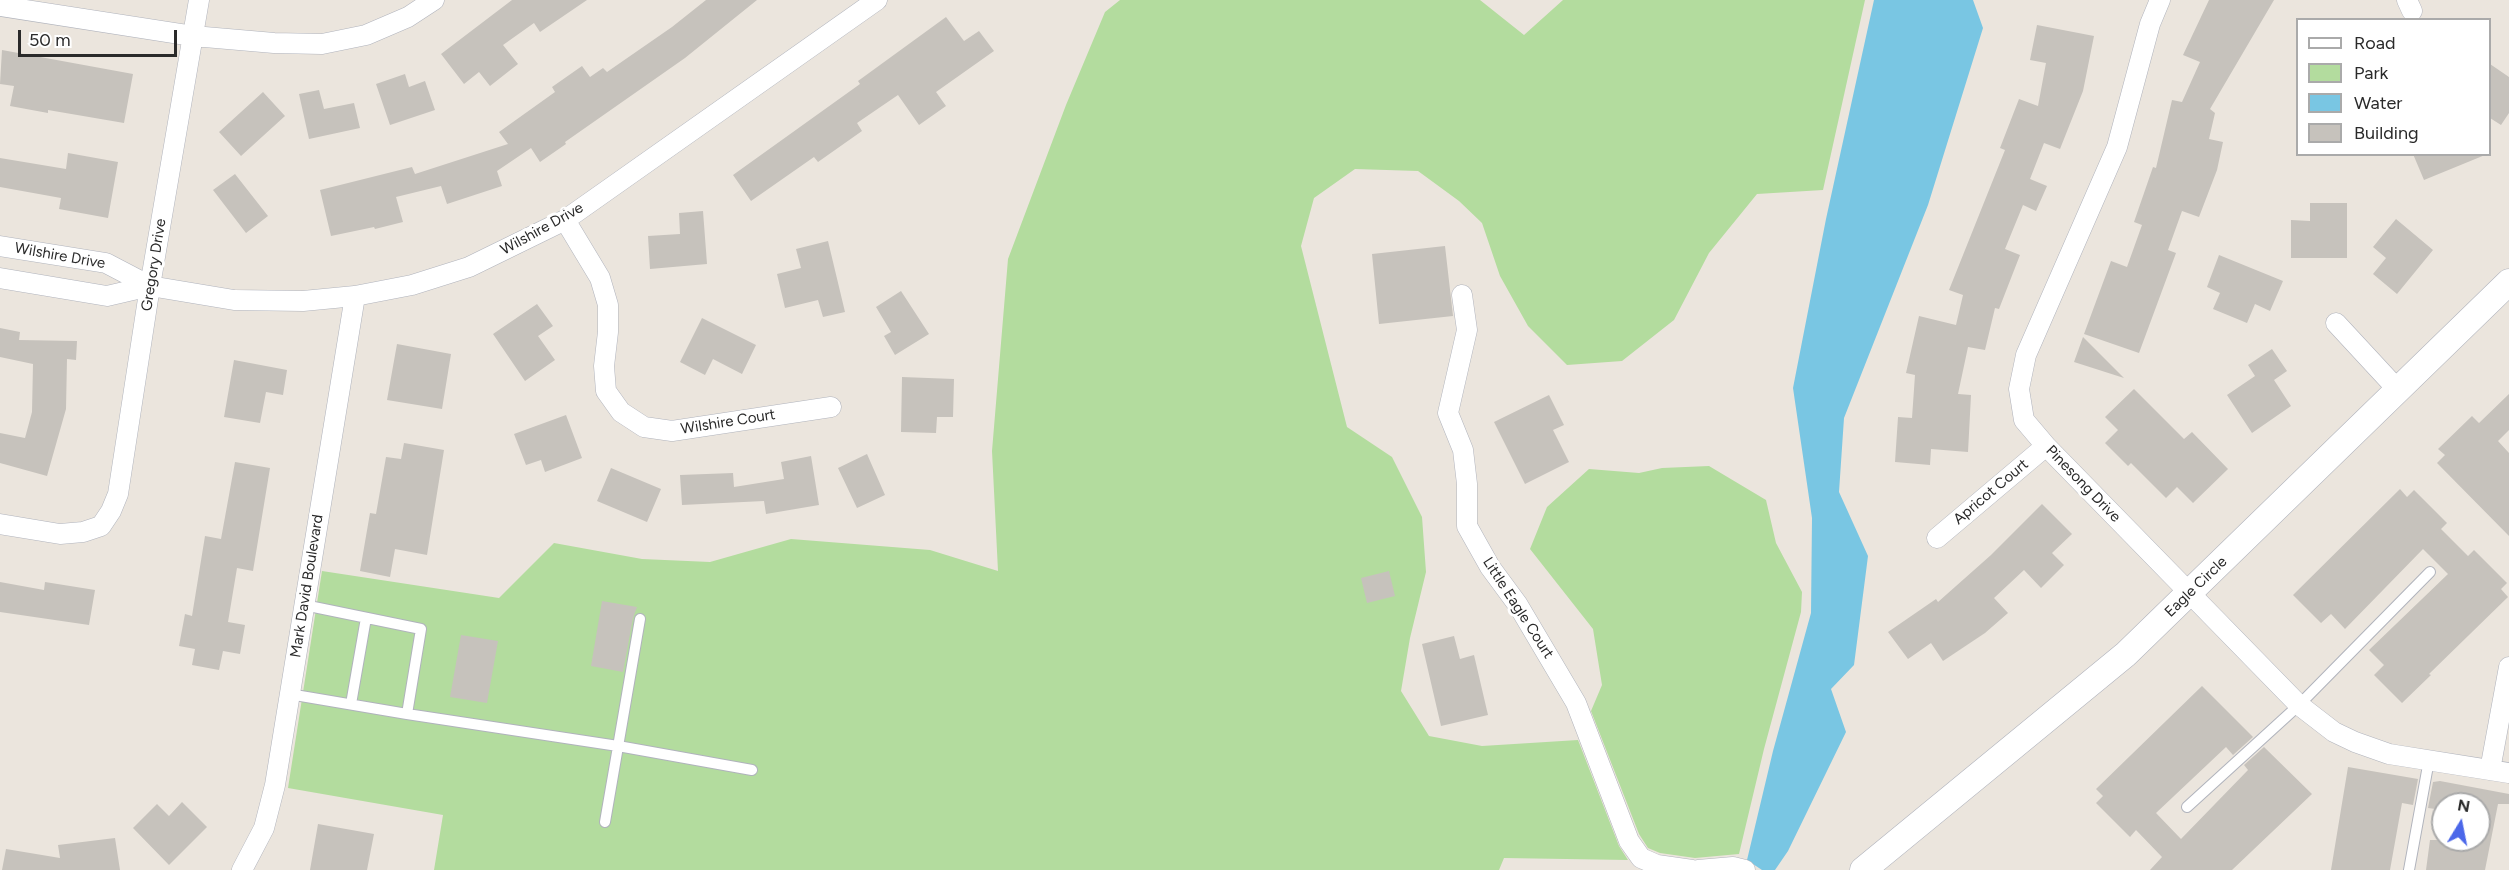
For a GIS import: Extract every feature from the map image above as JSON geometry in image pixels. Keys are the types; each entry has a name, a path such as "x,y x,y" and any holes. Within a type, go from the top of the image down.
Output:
{"street":[{"name":"Gregory Drive","path":"0,524 60,534 83,532 101,526 118,494 150,286 199,0"},
{"path":"0,6 193,36 274,44 322,44 366,35 408,17 434,0"},
{"name":"Wilshire Drive","path":"0,246 106,263 150,286 234,300 303,301 355,296 412,285 469,267 565,220 877,0"},
{"name":"Pinesong Drive","path":"2160,0 2150,24 2117,147 2026,355 2019,389 2024,420 2046,446 2299,705 2334,732 2390,754 2500,771"},
{"name":"Wilshire Court","path":"565,220 600,278 608,305 604,366 606,391 621,412 644,427 672,431 831,407"},
{"name":"Wilshire Drive","path":"0,278 107,296 150,286"},
{"name":"Eagle Circle","path":"1863,870 2126,654 2509,282"},
{"name":"Little Eagle Court","path":"1462,295 1467,330 1448,413 1463,450 1467,484 1467,526 1490,567 1518,605 1576,703 1629,841 1641,858 1657,865 1692,870"},
{"name":"Mark David Boulevard","path":"242,870 264,828 274,785 355,296"},
{"path":"2336,323 2398,390"},
{"name":"Apricot Court","path":"1937,538 2046,446"},
{"path":"2500,771 2509,667"},
{"path":"1698,870 1733,867 1745,870"}],"lane":[{"path":"2187,807 2299,705 2430,572"},
{"path":"304,605 422,629 407,714"},
{"path":"351,704 366,618"},
{"path":"605,822 640,619"},
{"path":"289,694 618,746 752,770"},
{"path":"2409,870 2429,760"}],"green space":[{"path":"1120,0 1480,0 1524,35 1563,0 1865,0 1823,190 1757,194 1709,253 1674,320 1622,361 1567,365 1528,326 1500,276 1482,223 1459,201 1418,171 1355,169 1314,198 1301,246 1347,427 1392,457 1422,517 1426,572 1410,638 1401,691 1429,736 1482,746 1578,740 1619,846 1628,860 1504,858 1499,870 434,870 443,815 288,788 322,571 499,598 554,543 642,559 710,562 791,539 930,550 998,571 992,451 1008,259 1066,105 1105,12"},
{"path":"1709,466 1766,500 1776,543 1802,592 1801,612 1764,749 1739,854 1695,858 1660,853 1648,848 1639,834 1591,711 1602,685 1593,629 1530,549 1547,507 1589,469 1639,473 1662,468"}],"water":[{"path":"1874,0 1973,0 1983,28 1928,205 1844,418 1839,492 1868,556 1854,665 1831,689 1846,732 1788,851 1775,870 1762,870 1747,860 1773,751 1811,613 1812,518 1793,388 1826,219"}],"building":[{"path":"512,0 587,0 540,32 534,23 503,45 518,64 490,86 479,72 464,84 441,54"},
{"path":"706,0 757,0 685,58 540,162 531,148 497,171 502,186 447,204 441,186 396,197 403,222 331,236 320,190 412,167 415,174 508,144 499,132 555,92 552,87 582,66 590,77 603,68 607,72 672,27"},
{"path":"2209,0 2274,0 2210,109 2215,113 2209,139 2223,142 2217,170 2199,217 2182,211 2168,250 2176,253 2139,353 2084,334 2111,261 2127,267 2142,225 2134,222 2153,167 2156,168 2172,100 2182,102 2200,62 2183,55"},
{"path":"946,17 964,41 979,31 994,51 936,92 946,106 919,125 898,95 857,123 862,131 818,162 814,157 751,201 733,175 860,84 858,81"},
{"path":"2037,25 2094,36 2083,91 2060,149 2044,143 2030,179 2047,186 2036,211 2023,205 2005,249 2020,255 1999,309 1995,308 1985,350 1968,347 1958,394 1971,395 1968,452 1931,449 1930,465 1895,462 1898,417 1912,418 1915,375 1906,373 1919,316 1956,325 1963,295 1949,290 2005,150 2000,148 2019,99 2038,106 2046,63 2030,60"},
{"path":"2,50 133,74 124,123 10,106 14,86 0,84"},
{"path":"2491,65 2509,77 2509,113 2501,125 2491,119"},
{"path":"405,74 409,87 425,81 435,110 390,125 376,84"},
{"path":"319,90 324,109 354,103 360,128 309,139 299,94"},
{"path":"263,92 285,116 241,156 219,132"},
{"path":"68,153 118,162 108,218 59,209 61,198 0,187 0,158 66,169"},
{"path":"2414,156 2483,156 2424,180"},
{"path":"235,174 268,216 246,233 213,190"},
{"path":"2310,203 2347,203 2347,258 2291,258 2291,220 2310,221"},
{"path":"703,211 707,264 650,269 648,236 680,234 679,213"},
{"path":"2396,219 2433,250 2397,294 2373,274 2386,258 2373,247"},
{"path":"828,241 845,312 823,317 818,300 785,308 777,274 801,268 796,249"},
{"path":"1445,246 1453,316 1379,324 1372,254"},
{"path":"2219,255 2283,281 2270,311 2255,304 2247,323 2213,309 2220,293 2207,287"},
{"path":"901,291 929,334 895,355 884,336 891,332 876,307"},
{"path":"537,304 553,326 538,336 555,360 525,381 493,334"},
{"path":"702,318 756,345 742,374 713,359 705,375 680,362"},
{"path":"0,328 20,332 19,340 77,341 76,360 67,359 66,409 47,476 0,463 0,433 25,438 32,412 33,364 0,357"},
{"path":"2083,337 2124,378 2074,362"},
{"path":"397,344 451,354 442,409 387,400"},
{"path":"2272,349 2287,371 2274,380 2291,406 2252,433 2227,395 2255,376 2248,365"},
{"path":"234,360 287,370 283,395 266,392 260,423 224,417"},
{"path":"902,377 954,379 953,417 937,417 936,433 901,432"},
{"path":"2134,389 2184,439 2192,432 2228,469 2193,503 2177,487 2166,498 2131,463 2128,466 2105,443 2118,430 2105,417"},
{"path":"2509,394 2509,430 2498,441 2509,453 2509,536 2437,463 2445,455 2438,449 2472,416 2479,423"},
{"path":"1549,395 1564,425 1553,430 1569,462 1525,484 1494,422"},
{"path":"566,415 582,458 545,472 541,460 526,465 514,434"},
{"path":"404,443 444,450 427,555 395,549 390,577 360,571 370,513 376,514 386,457 401,459"},
{"path":"867,454 885,495 857,508 838,468"},
{"path":"811,456 819,505 766,514 764,501 682,505 680,475 733,473 734,487 784,479 781,462"},
{"path":"235,462 270,468 253,571 237,568 228,622 245,625 240,654 223,651 219,670 192,665 195,649 179,646 185,614 192,616 205,536 221,539"},
{"path":"611,468 661,489 647,522 597,501"},
{"path":"2400,489 2407,497 2414,490 2447,523 2441,529 2468,556 2474,550 2507,583 2501,589 2508,597 2402,703 2374,675 2384,665 2369,650 2448,574 2423,549 2345,629 2331,614 2321,623 2293,595"},
{"path":"2042,504 2072,534 2052,553 2064,565 2041,588 2024,570 1994,598 2008,613 1985,633 1943,661 1931,643 1908,659 1888,632 1936,599 1938,602 1991,555"},
{"path":"1389,571 1395,596 1367,603 1361,578"},
{"path":"0,582 44,590 45,582 95,590 89,625 0,612"},
{"path":"602,601 637,607 623,672 591,666"},
{"path":"461,635 498,641 487,703 450,697"},
{"path":"1454,636 1460,659 1474,655 1488,715 1441,726 1422,644"},
{"path":"2202,686 2253,737 2233,755 2226,747 2156,813 2181,839 2248,770 2244,765 2264,747 2312,794 2232,870 2150,870 2162,857 2136,830 2130,837 2096,803 2103,796 2096,789"},
{"path":"2348,767 2418,779 2413,805 2402,803 2390,870 2331,870"},
{"path":"2440,781 2509,794 2509,804 2498,804 2491,840 2491,792 2431,792 2433,782"},
{"path":"2431,792 2431,808 2428,808"},
{"path":"182,802 207,827 169,865 133,828 157,804 169,816"},
{"path":"318,824 374,834 367,870 310,870"},
{"path":"115,838 120,870 2,870 6,849 60,858 58,845"},
{"path":"2430,840 2431,852 2489,852 2485,870 2426,870"}]}
